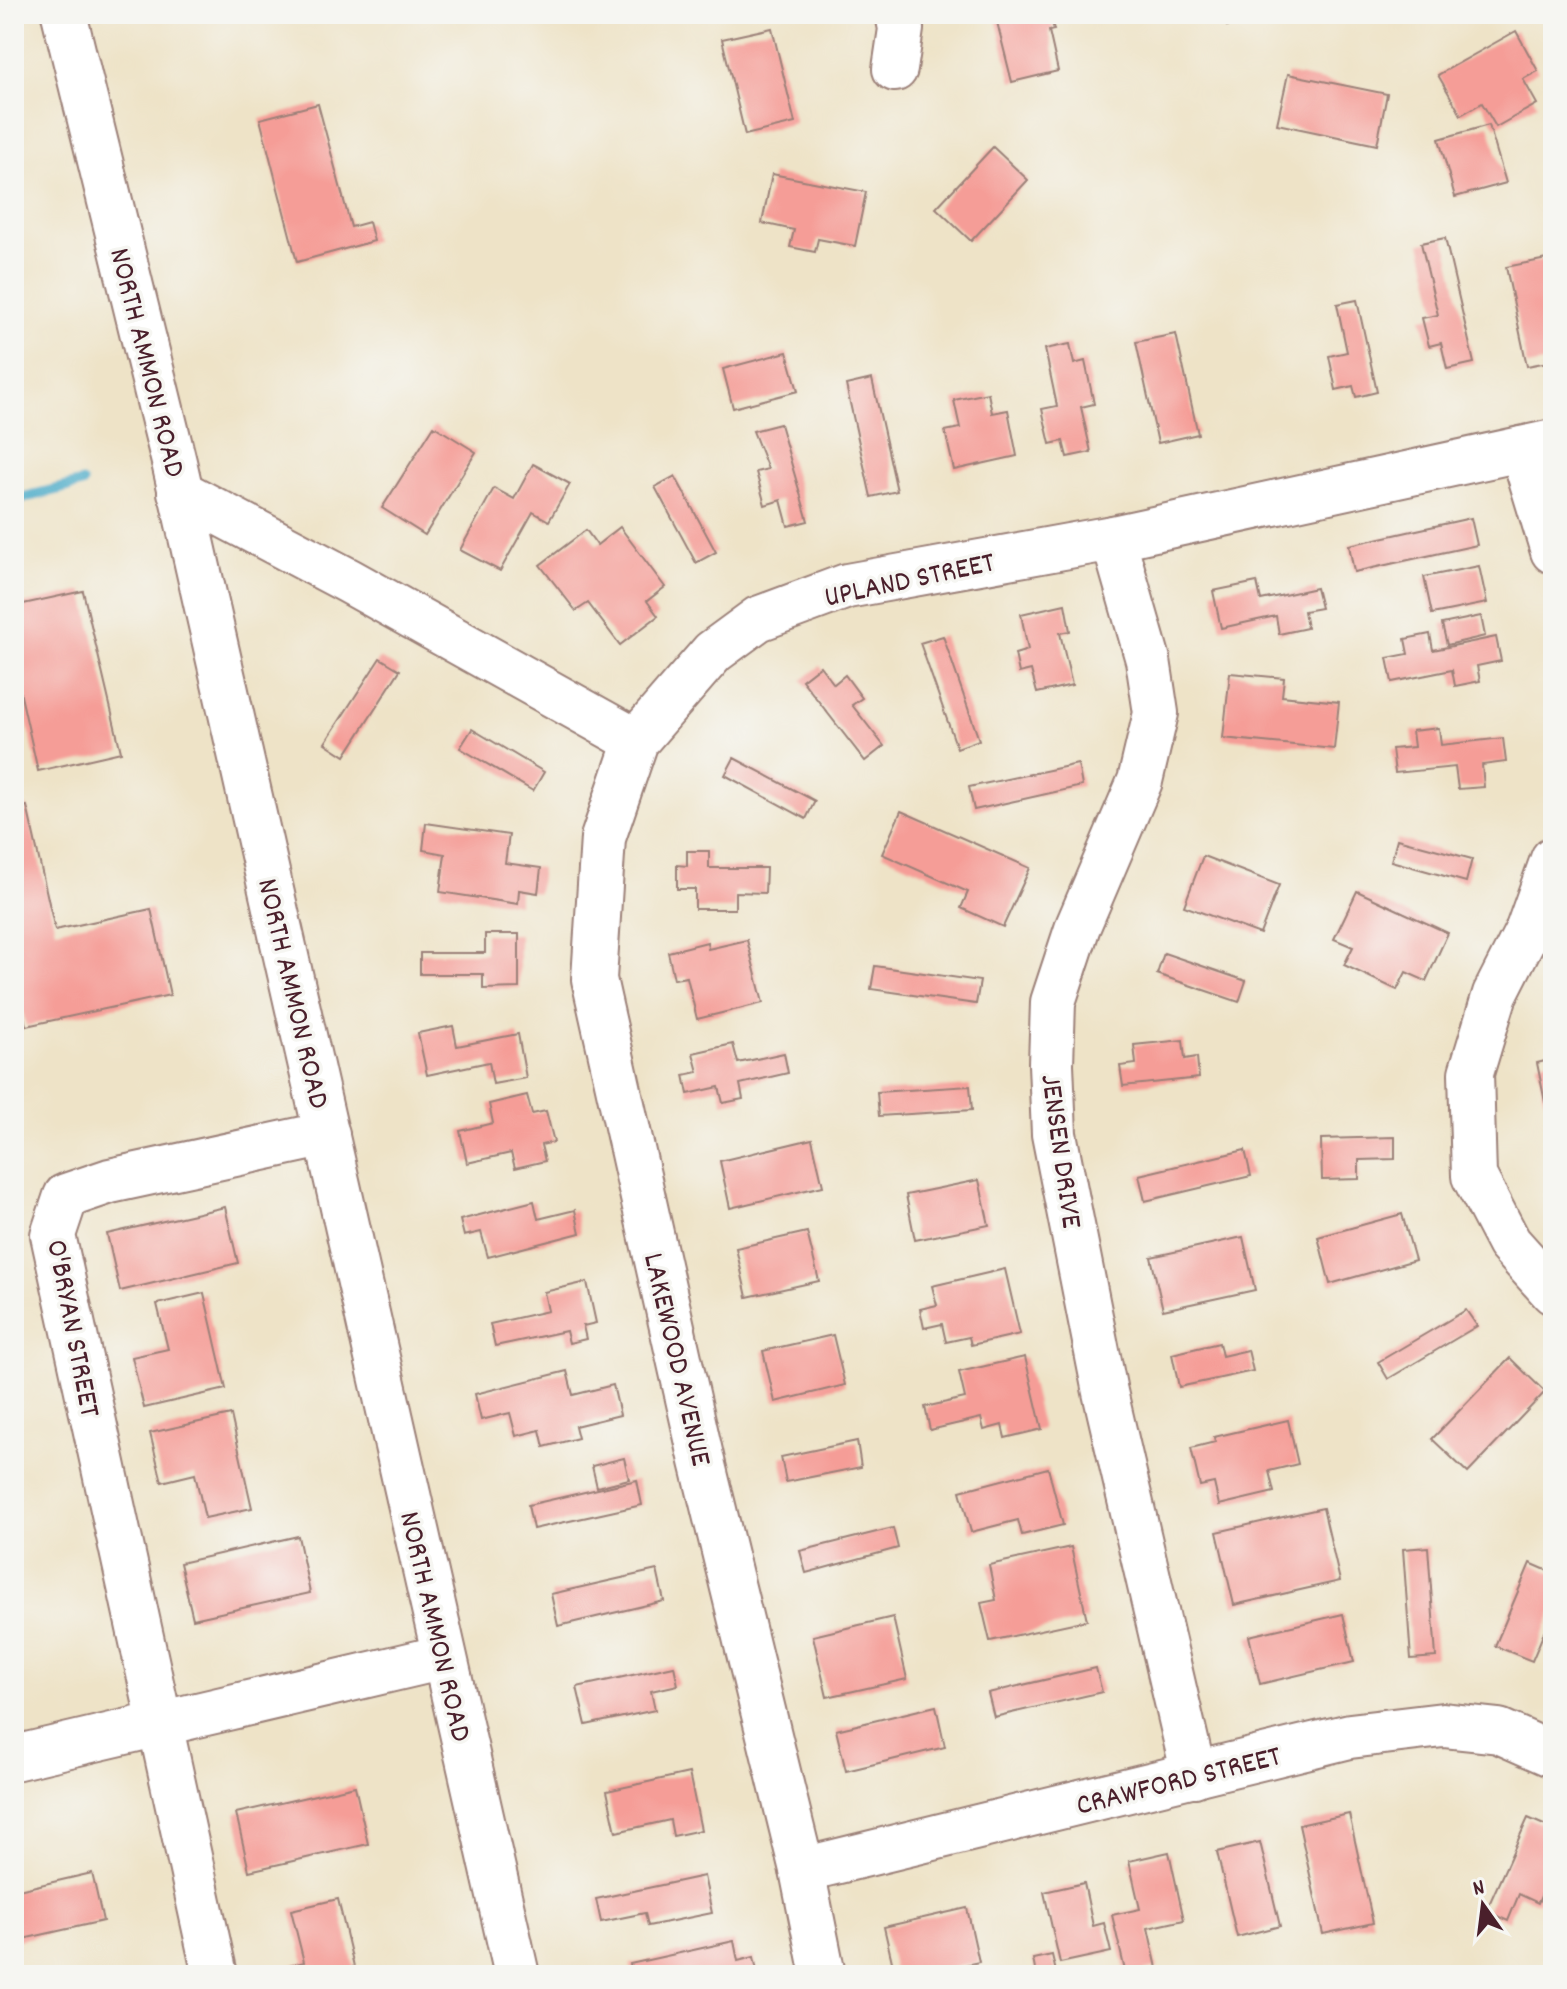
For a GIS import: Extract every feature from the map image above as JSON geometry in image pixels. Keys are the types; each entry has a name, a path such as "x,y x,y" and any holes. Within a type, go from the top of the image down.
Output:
{"street":[{"name":"NORTH AMMON ROAD","path":"64,14 180,492 517,1975"},
{"path":"895,69 901,29 898,14"},
{"path":"1537,445 1553,551"},
{"name":"UPLAND STREET","path":"636,741 713,652 758,619 847,586 1113,538 1537,445"},
{"path":"180,492 349,581 636,741"},
{"name":"JENSEN DRIVE","path":"1113,538 1148,660 1156,713 1140,781 1078,926 1053,1002 1051,1064 1054,1134 1105,1392 1194,1775"},
{"name":"LAKEWOOD AVENUE","path":"636,741 603,838 594,979 702,1461 802,1870 823,1975"},
{"path":"1553,859 1528,929 1495,994 1471,1073 1474,1176 1509,1243 1553,1292"},
{"name":"O'BRYAN STREET","path":"158,1723 53,1235 66,1196 110,1181 327,1134"},
{"path":"14,1758 444,1657"},
{"path":"158,1723 215,1975"},
{"name":"CRAWFORD STREET","path":"802,1870 1350,1736 1443,1725 1499,1731 1553,1755"}],"building":[{"path":"995,14 1050,14 1054,30 1049,31 1058,71 1012,82"},
{"path":"1225,14 1276,14 1276,15 1227,26"},
{"path":"772,28 795,123 745,135 722,39"},
{"path":"1516,31 1538,71 1523,79 1537,104 1496,127 1482,103 1461,115 1438,75"},
{"path":"1288,74 1387,94 1377,145 1277,124"},
{"path":"318,104 351,227 369,222 374,241 297,262 260,119"},
{"path":"1489,125 1506,183 1455,197 1439,139"},
{"path":"993,147 1028,180 971,241 936,208"},
{"path":"772,174 866,192 855,246 818,239 815,252 790,247 794,230 762,223"},
{"path":"1445,238 1474,363 1447,369 1441,343 1429,346 1422,318 1438,315 1421,243"},
{"path":"1547,259 1553,286 1553,361 1527,366 1506,267"},
{"path":"1357,300 1377,392 1356,397 1353,386 1336,390 1329,356 1347,352 1337,304"},
{"path":"1176,334 1198,434 1158,443 1136,342"},
{"path":"1070,344 1074,364 1085,361 1094,404 1081,407 1091,452 1067,457 1063,441 1050,444 1042,409 1057,406 1045,349"},
{"path":"787,352 798,391 733,408 723,369"},
{"path":"872,379 897,491 871,497 846,385"},
{"path":"988,393 992,413 1008,410 1017,456 954,470 945,431 960,428 954,400"},
{"path":"780,424 808,521 788,526 781,500 765,505 756,472 768,469 753,431"},
{"path":"434,426 476,452 425,535 382,508"},
{"path":"533,464 570,484 549,521 533,512 500,571 460,550 494,488 514,499"},
{"path":"675,476 716,552 696,563 655,487"},
{"path":"1471,518 1477,545 1354,572 1349,545"},
{"path":"620,527 665,587 647,601 658,616 620,645 588,603 576,611 540,565 586,530 597,545"},
{"path":"1479,566 1487,603 1432,614 1424,577"},
{"path":"1257,582 1261,600 1316,588 1321,608 1304,611 1307,628 1279,634 1276,616 1221,628 1213,591"},
{"path":"83,591 121,752 38,771 14,665 14,606"},
{"path":"1065,604 1070,631 1060,633 1072,685 1037,693 1031,670 1019,673 1015,654 1028,650 1021,614"},
{"path":"1481,616 1485,636 1447,645 1442,624"},
{"path":"1430,634 1433,650 1496,637 1501,661 1477,666 1480,681 1455,686 1452,670 1392,682 1387,658 1408,654 1405,639"},
{"path":"943,636 979,740 957,748 920,643"},
{"path":"380,658 400,670 345,756 325,743"},
{"path":"820,666 834,684 845,675 862,698 852,705 884,746 865,761 802,680"},
{"path":"1230,673 1284,678 1282,696 1339,702 1334,749 1223,738"},
{"path":"1439,728 1441,745 1503,738 1506,762 1482,765 1484,787 1458,789 1455,767 1395,773 1392,749 1414,747 1412,731"},
{"path":"472,729 544,772 533,791 460,748"},
{"path":"734,758 815,801 806,819 725,775"},
{"path":"1078,764 1082,786 974,810 969,787"},
{"path":"27,806 55,930 151,909 170,995 26,1026 14,971 14,809"},
{"path":"901,811 1030,868 1003,927 961,908 968,892 882,854"},
{"path":"426,823 509,835 505,863 541,868 538,893 519,890 518,904 440,892 445,854 423,850"},
{"path":"1397,839 1472,859 1466,882 1391,861"},
{"path":"687,851 709,851 709,868 766,868 765,893 735,892 735,909 695,909 695,889 677,889 677,865 687,866"},
{"path":"1203,856 1279,885 1260,934 1184,906"},
{"path":"1357,891 1448,933 1426,981 1406,972 1397,990 1344,965 1353,947 1334,939"},
{"path":"485,934 519,934 519,988 483,989 483,974 420,974 420,953 485,953"},
{"path":"747,940 763,1003 697,1019 687,977 674,979 668,952 707,942 708,949"},
{"path":"1164,953 1246,981 1239,1002 1157,974"},
{"path":"875,966 980,981 976,1004 871,989"},
{"path":"453,1026 457,1046 518,1034 526,1078 493,1084 489,1062 427,1075 418,1033"},
{"path":"1183,1040 1185,1059 1197,1057 1199,1078 1123,1086 1120,1066 1136,1064 1134,1045"},
{"path":"733,1044 738,1063 784,1053 788,1073 740,1084 743,1099 723,1103 719,1087 688,1094 684,1075 698,1072 693,1053"},
{"path":"1553,1059 1553,1100 1545,1102 1537,1063"},
{"path":"970,1086 972,1110 879,1116 877,1092"},
{"path":"527,1095 532,1114 546,1111 554,1142 541,1145 545,1161 515,1168 511,1153 467,1163 460,1131 493,1123 489,1104"},
{"path":"1395,1137 1395,1159 1359,1160 1359,1179 1322,1180 1321,1139"},
{"path":"812,1139 823,1186 730,1208 720,1161"},
{"path":"1245,1150 1251,1176 1145,1201 1139,1175"},
{"path":"979,1180 989,1225 915,1240 906,1195"},
{"path":"534,1201 538,1219 575,1210 580,1233 488,1257 481,1232 464,1236 460,1220"},
{"path":"225,1207 238,1263 120,1291 107,1234"},
{"path":"1402,1214 1415,1260 1330,1284 1318,1237"},
{"path":"807,1232 819,1281 747,1297 736,1248"},
{"path":"1243,1237 1255,1290 1163,1310 1151,1257"},
{"path":"1005,1269 1020,1334 971,1345 969,1337 946,1342 942,1324 924,1328 920,1309 937,1305 932,1286"},
{"path":"587,1282 596,1323 583,1326 586,1339 569,1343 566,1331 495,1346 490,1324 548,1311 544,1292"},
{"path":"204,1293 226,1389 144,1408 132,1357 168,1349 157,1304"},
{"path":"1466,1310 1477,1326 1388,1379 1378,1362"},
{"path":"833,1335 845,1385 775,1402 763,1351"},
{"path":"1219,1343 1222,1356 1248,1350 1253,1371 1179,1387 1172,1354"},
{"path":"1025,1357 1042,1429 1005,1438 1002,1425 984,1430 981,1418 930,1430 925,1407 965,1398 959,1372"},
{"path":"1510,1358 1545,1392 1468,1473 1432,1439"},
{"path":"567,1371 573,1395 613,1385 620,1415 575,1426 578,1438 544,1447 540,1430 516,1436 510,1413 481,1420 475,1394"},
{"path":"231,1415 252,1508 205,1518 195,1474 162,1482 150,1433"},
{"path":"1288,1420 1298,1464 1269,1471 1274,1492 1219,1505 1214,1483 1200,1486 1191,1448 1215,1442 1214,1437"},
{"path":"857,1441 861,1467 786,1482 781,1457"},
{"path":"624,1458 629,1479 597,1487 592,1466"},
{"path":"1048,1468 1063,1525 1022,1535 1018,1520 971,1532 960,1491"},
{"path":"637,1480 642,1505 533,1529 528,1505"},
{"path":"1323,1508 1340,1581 1234,1605 1217,1532"},
{"path":"893,1528 898,1548 806,1573 800,1551"},
{"path":"298,1536 310,1593 193,1619 180,1563"},
{"path":"1071,1547 1087,1620 990,1641 981,1603 996,1600 989,1565"},
{"path":"1428,1547 1436,1657 1411,1659 1403,1549"},
{"path":"1530,1563 1553,1573 1553,1611 1532,1661 1495,1646"},
{"path":"657,1570 664,1601 558,1626 551,1594"},
{"path":"1343,1614 1354,1662 1260,1684 1249,1636"},
{"path":"893,1617 907,1679 827,1697 813,1636"},
{"path":"674,1666 678,1685 651,1691 655,1710 586,1725 577,1687"},
{"path":"1096,1668 1102,1692 994,1717 988,1693"},
{"path":"936,1706 945,1747 846,1771 836,1730"},
{"path":"689,1773 701,1830 673,1836 670,1820 616,1832 607,1791"},
{"path":"355,1786 368,1844 249,1871 236,1813"},
{"path":"1349,1814 1373,1923 1323,1934 1299,1825"},
{"path":"1528,1818 1553,1829 1553,1869 1538,1903 1519,1894 1508,1921 1486,1911"},
{"path":"1260,1842 1280,1926 1237,1937 1217,1852"},
{"path":"1169,1852 1184,1920 1148,1928 1157,1968 1126,1975 1112,1915 1140,1909 1129,1861"},
{"path":"92,1873 103,1921 14,1941 14,1891"},
{"path":"704,1876 712,1913 648,1926 645,1913 601,1922 596,1899"},
{"path":"1084,1883 1093,1926 1104,1923 1111,1952 1060,1963 1044,1892"},
{"path":"338,1899 356,1975 271,1975 270,1971 304,1962 291,1910"},
{"path":"967,1908 979,1962 947,1969 949,1975 895,1975 884,1927"},
{"path":"734,1941 738,1961 754,1957 758,1975 632,1975 630,1964"},
{"path":"1052,1955 1056,1972 1036,1975 1033,1959"}],"waterway":[{"path":"14,500 82,483"}]}
